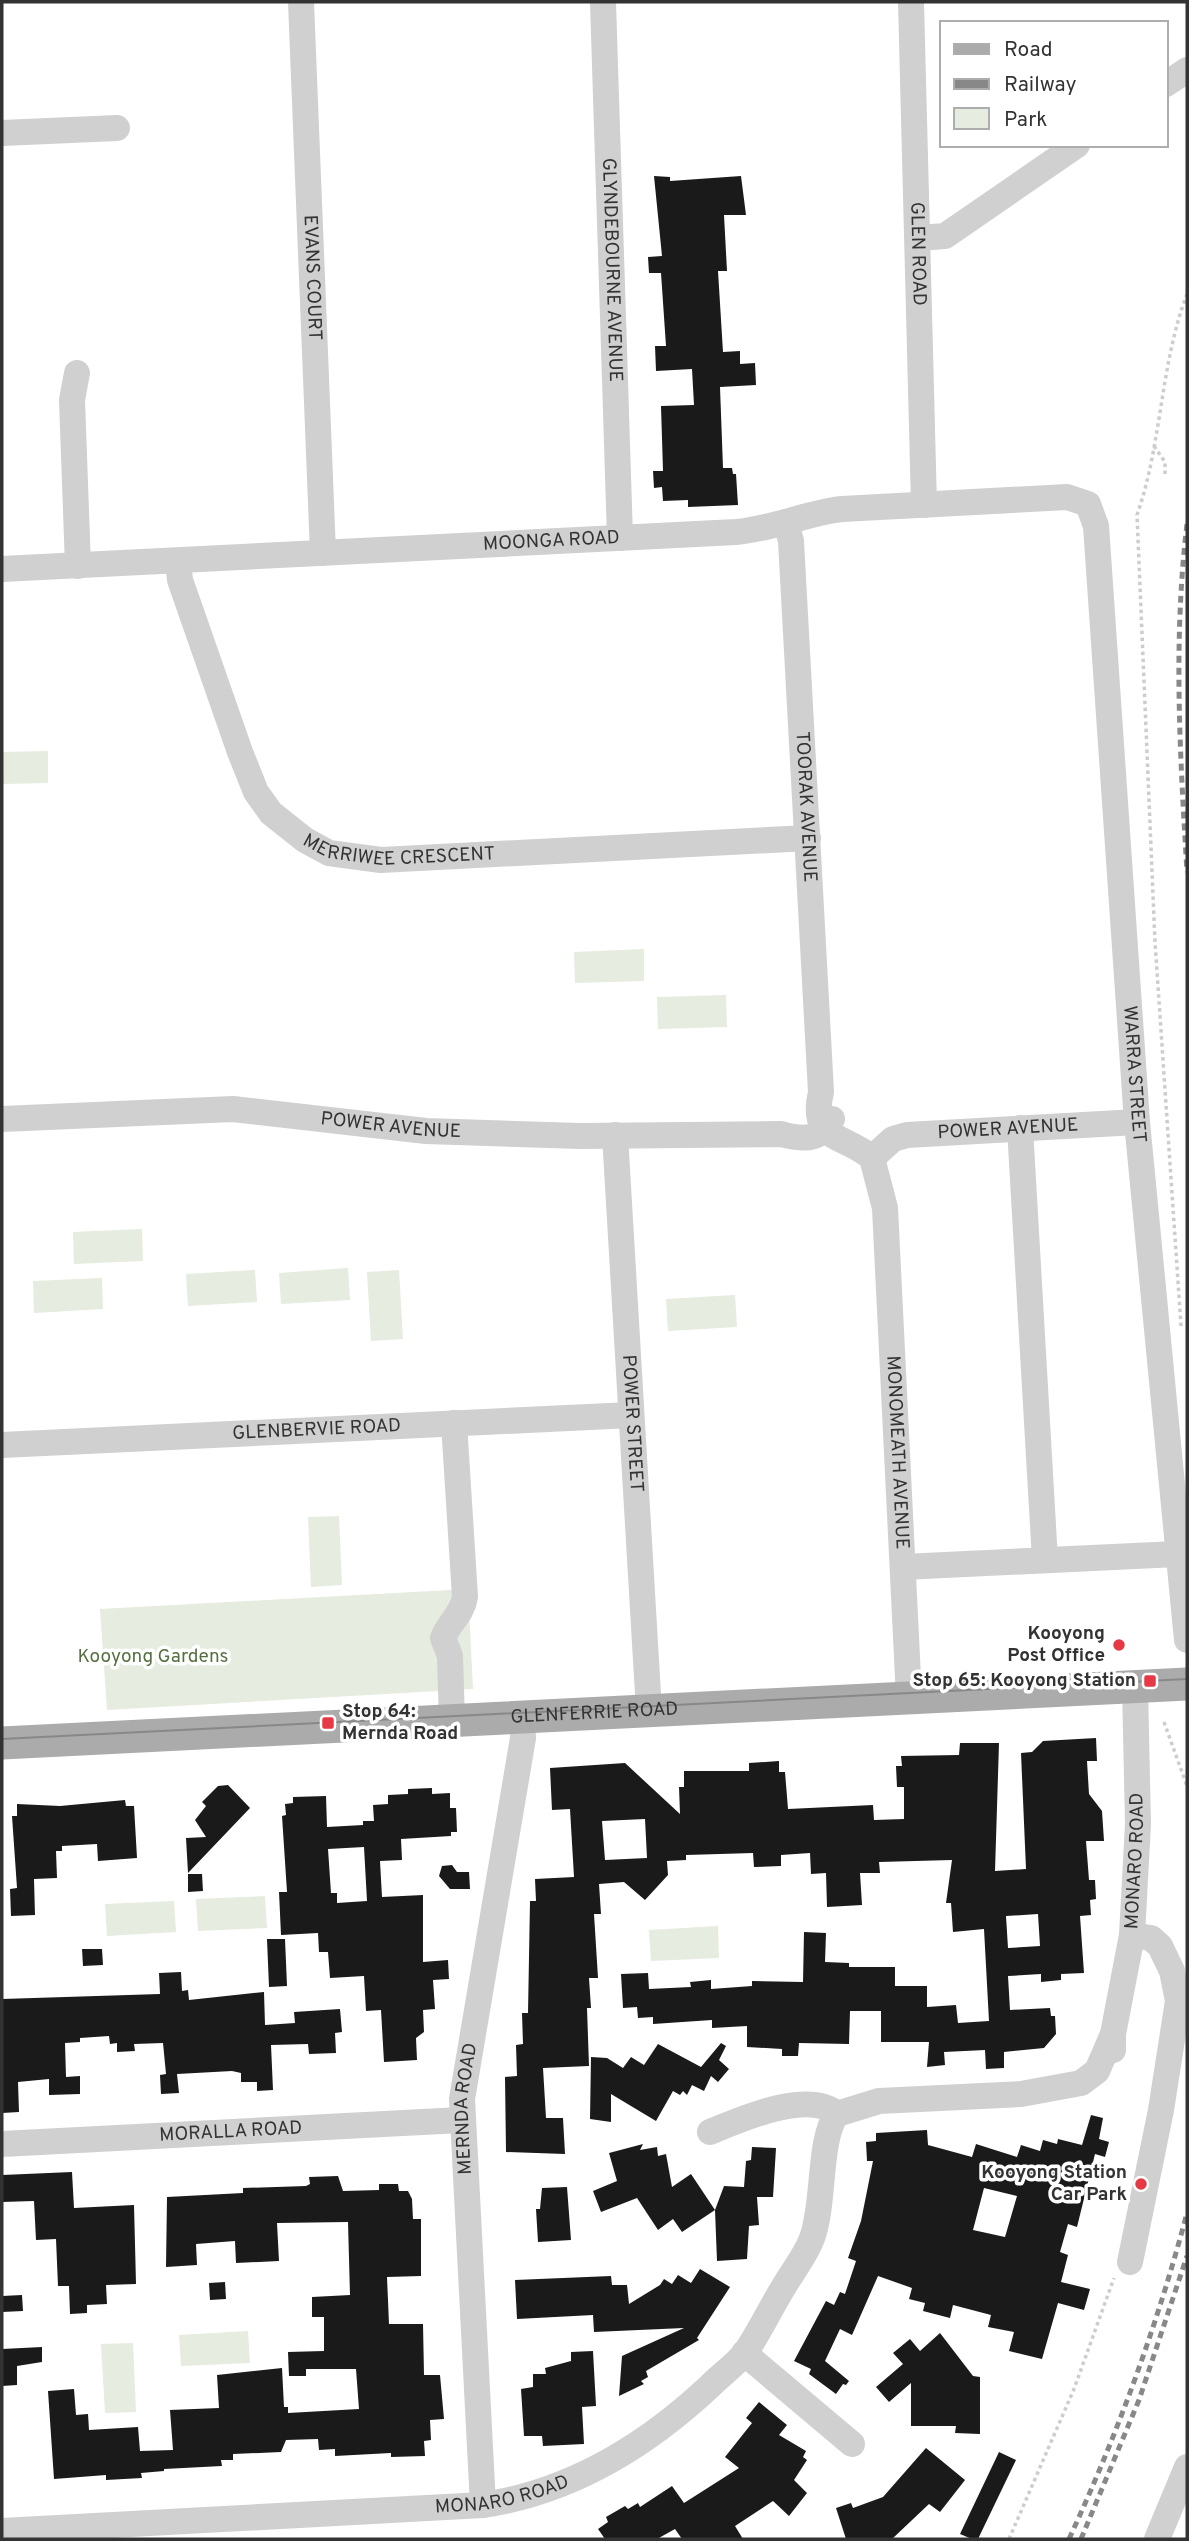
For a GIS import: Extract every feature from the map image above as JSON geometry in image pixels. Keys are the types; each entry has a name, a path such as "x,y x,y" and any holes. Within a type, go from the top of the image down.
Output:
{"main road":[{"name":"GLENFERRIE ROAD","path":"2,1744 1187,1684"}],"street":[{"name":"EVANS COURT","path":"301,2 323,553"},
{"name":"GLYNDEBOURNE AVENUE","path":"603,2 620,538"},
{"name":"GLEN ROAD","path":"911,2 924,505"},
{"path":"1168,83 1187,70"},
{"path":"2,133 117,128"},
{"path":"918,238 945,236 1074,147"},
{"path":"77,373 72,400 78,565"},
{"name":"MOONGA ROAD","path":"2,569 762,530 825,511 1067,497 1082,500 1092,509"},
{"name":"WARRA STREET","path":"1092,509 1103,610 1137,1122 1187,1640"},
{"name":"TOORAK AVENUE","path":"786,523 791,541 808,838 821,1092 817,1111 826,1123"},
{"name":"MERRIWEE CRESCENT","path":"178,561 180,580 256,792 271,813 285,826 329,853 381,860 808,838"},
{"name":"POWER AVENUE","path":"2,1119 233,1109 426,1131 615,1135 780,1134 810,1138 826,1123"},
{"name":"POWER AVENUE","path":"877,1153 893,1139 908,1135 1137,1122"},
{"path":"826,1123 877,1153"},
{"path":"1020,1128 1045,1560"},
{"name":"POWER STREET","path":"615,1135 649,1711"},
{"name":"MONOMEATH AVENUE","path":"877,1153 886,1208 909,1698"},
{"name":"GLENBERVIE ROAD","path":"2,1445 631,1415"},
{"path":"452,1721 450,1656 443,1638 446,1628 462,1612 465,1597 454,1423"},
{"path":"904,1567 1177,1554"},
{"name":"MONARO ROAD","path":"2,2531 483,2505 542,2493 621,2455 688,2406 744,2353 812,2239 821,2207 823,2158 817,2117 860,2096 879,2101 1021,2094 1081,2083 1090,2078 1113,2034 1132,1935 1138,1824 1135,1687"},
{"name":"MERNDA ROAD","path":"483,2505 461,2099 523,1738 522,1718"},
{"path":"1130,2262 1161,2109 1178,2001 1172,1972 1160,1946 1151,1938 1132,1935"},
{"path":"710,2132 769,2110 830,2109"},
{"name":"MORALLA ROAD","path":"2,2144 461,2120"},
{"path":"744,2353 852,2444"},
{"path":"1157,2539 1187,2467"}],"path":[{"path":"1182,1328 1155,942 1138,515 1149,479 1176,324 1187,294"},
{"path":"1153,444 1165,462 1165,476"},
{"path":"1164,1722 1187,1786"},
{"path":"1009,2539 1074,2389 1108,2290 1114,2278 1130,2262"}],"green space":[{"path":"48,751 48,783 2,784 2,752"},
{"path":"644,949 644,981 575,983 574,952"},
{"path":"726,995 727,1027 658,1029 657,997"},
{"path":"142,1229 143,1261 74,1264 73,1232"},
{"path":"348,1268 350,1300 281,1304 279,1273"},
{"path":"255,1270 257,1302 188,1306 186,1274"},
{"path":"399,1270 403,1339 371,1341 367,1272"},
{"path":"102,1278 103,1309 34,1313 33,1281"},
{"path":"735,1295 737,1327 668,1331 666,1299"},
{"path":"339,1516 342,1585 311,1587 308,1517"},
{"name":"Kooyong Gardens","path":"468,1589 473,1689 107,1710 100,1609"},
{"path":"265,1896 267,1928 198,1931 196,1899"},
{"path":"174,1901 176,1932 107,1936 105,1904"},
{"path":"718,1926 719,1958 651,1961 649,1930"},
{"path":"248,2331 250,2363 181,2366 179,2335"},
{"path":"133,2343 136,2412 105,2413 101,2344"}],"building":[{"path":"654,176 670,177 670,181 741,176 746,215 724,215 727,271 718,271 723,352 740,351 740,364 755,363 756,385 720,387 723,468 732,468 733,474 736,474 738,505 688,507 688,500 663,501 662,487 654,488 653,471 663,471 661,406 694,405 692,369 656,371 655,346 666,346 661,273 649,273 648,257 662,256"},
{"path":"1096,1738 1097,1761 1087,1761 1089,1794 1102,1811 1104,1841 1086,1841 1089,1880 1095,1880 1096,1899 1090,1900 1091,1915 1080,1916 1084,1973 1061,1974 1061,1980 1041,1982 1041,1974 1008,1976 1010,2010 1050,2008 1051,2016 1055,2016 1056,2034 1044,2048 1004,2052 1004,2068 986,2069 985,2050 944,2052 945,2065 927,2067 929,2042 881,2042 881,2011 850,2011 849,2044 799,2043 798,2056 782,2056 782,2049 747,2047 747,2026 712,2028 712,2020 653,2024 653,2017 638,2018 637,2007 623,2008 621,1974 648,1973 649,1989 691,1987 690,1982 711,1980 711,1989 752,1986 752,1981 803,1982 804,1932 826,1933 825,1962 849,1963 849,1967 895,1967 895,1986 927,1986 927,2007 956,2005 958,2023 989,2021 984,1929 953,1932 951,1903 946,1903 952,1860 879,1862 880,1873 860,1873 862,1905 827,1907 826,1873 811,1874 810,1853 781,1855 781,1866 754,1867 753,1853 686,1855 686,1860 667,1861 668,1875 645,1900 624,1882 599,1884 601,1914 594,1914 598,1978 589,1978 591,2008 587,2008 589,2066 543,2068 546,2118 563,2118 565,2154 506,2152 505,2077 517,2076 516,2045 523,2044 522,2013 528,2013 530,1901 536,1901 535,1879 574,1877 570,1809 552,1810 550,1768 625,1763 680,1814 679,1787 684,1787 684,1771 749,1771 749,1763 779,1761 779,1772 785,1772 788,1809 873,1805 874,1820 904,1819 904,1787 897,1787 896,1766 902,1766 901,1756 959,1755 960,1743 999,1743 995,1871 1026,1869 1021,1753 1032,1752 1043,1741","holes":["645,1819 647,1858 605,1860 602,1821","1038,1914 1040,1946 1008,1948 1006,1916"]},
{"path":"228,1785 250,1808 188,1873 186,1838 206,1837 195,1820 206,1806 202,1802 218,1786"},
{"path":"432,1788 432,1794 450,1793 450,1808 456,1808 457,1832 451,1832 451,1836 401,1839 402,1860 380,1861 382,1897 423,1895 423,1962 448,1960 449,1979 433,1980 435,2009 423,2010 424,2032 416,2038 417,2060 384,2062 381,2010 366,2011 364,1976 330,1978 328,1952 319,1952 318,1933 281,1935 279,1892 287,1892 282,1816 286,1815 285,1804 293,1803 293,1797 326,1796 327,1827 363,1825 363,1821 374,1821 373,1805 388,1804 388,1795 408,1794 408,1789","holes":["364,1847 367,1901 337,1903 337,1893 331,1893 328,1849"]},
{"path":"125,1800 126,1806 134,1806 137,1858 98,1861 97,1844 62,1846 62,1851 56,1851 57,1878 34,1879 35,1915 11,1916 10,1889 17,1888 12,1816 17,1816 17,1804 60,1806"},
{"path":"452,1865 457,1872 469,1872 470,1889 450,1889 439,1876 442,1866"},
{"path":"188,1874 202,1874 203,1891 188,1892"},
{"path":"267,1939 285,1939 287,1986 269,1987"},
{"path":"82,1949 102,1949 103,1965 83,1966"},
{"path":"181,1972 182,1991 188,1990 189,2000 264,1992 265,2025 295,2023 294,2012 340,2009 342,2032 335,2033 336,2053 309,2054 308,2044 271,2045 273,2090 257,2091 257,2082 241,2082 241,2073 232,2071 177,2074 179,2093 161,2094 160,2075 166,2074 163,2043 134,2044 135,2051 117,2052 117,2043 110,2044 109,2036 80,2038 80,2042 65,2043 66,2077 80,2076 80,2094 49,2095 49,2079 18,2082 19,2112 2,2113 2,1999 160,1994 159,1973"},
{"path":"721,2043 726,2046 719,2060 729,2069 718,2082 711,2076 704,2091 692,2085 687,2095 683,2091 680,2095 673,2091 656,2121 611,2094 611,2122 590,2119 591,2057 607,2058 623,2068 631,2057 644,2065 658,2044 701,2067"},
{"path":"1091,2115 1103,2118 1099,2139 1109,2142 1105,2157 1095,2154 1077,2227 1068,2224 1060,2252 1068,2255 1061,2282 1090,2289 1084,2310 1058,2303 1042,2359 1009,2351 1014,2332 988,2327 991,2315 953,2305 950,2318 923,2311 925,2303 909,2299 912,2288 878,2276 852,2335 840,2329 825,2361 849,2381 846,2385 843,2384 836,2394 809,2374 811,2369 794,2361 826,2301 834,2305 840,2292 845,2294 856,2261 848,2258 861,2221 873,2161 867,2161 866,2142 876,2141 876,2133 927,2130 928,2145 972,2157 976,2144 1017,2157 1021,2145 1040,2151 1043,2140 1057,2144 1058,2139 1082,2145","holes":["984,2188 1017,2196 1005,2237 973,2230"]},
{"path":"643,2144 640,2150 657,2147 658,2156 666,2154 672,2187 691,2174 715,2210 682,2232 673,2219 658,2230 637,2198 601,2212 593,2191 617,2181 609,2153"},
{"path":"752,2147 776,2148 773,2197 757,2197 759,2225 749,2226 747,2259 717,2261 715,2210 724,2186 744,2187 746,2161 751,2160"},
{"path":"72,2172 74,2208 134,2205 136,2284 106,2285 107,2304 87,2305 87,2313 70,2314 69,2286 58,2286 56,2239 36,2240 34,2201 2,2202 2,2175"},
{"path":"338,2176 343,2191 379,2190 379,2184 398,2184 399,2191 408,2191 412,2199 413,2219 421,2219 421,2276 387,2277 389,2324 423,2324 424,2375 440,2375 444,2419 430,2420 431,2440 424,2441 425,2456 391,2457 391,2453 335,2456 335,2449 319,2450 318,2439 286,2440 281,2452 233,2454 233,2460 221,2460 222,2466 164,2469 141,2473 142,2478 106,2480 106,2475 54,2479 48,2391 74,2389 76,2415 88,2414 89,2430 138,2427 140,2451 173,2450 170,2410 219,2408 217,2375 282,2368 284,2407 288,2407 288,2413 359,2409 356,2369 306,2369 306,2376 289,2376 288,2352 324,2351 324,2317 312,2317 312,2297 350,2295 348,2222 277,2223 279,2261 236,2263 235,2241 196,2244 197,2265 166,2267 167,2197 243,2193 243,2188 306,2186 310,2184 309,2177"},
{"path":"567,2187 571,2240 538,2242 536,2209 540,2209 542,2188"},
{"path":"700,2269 730,2287 697,2338 699,2340 646,2371 648,2377 641,2381 644,2384 619,2396 622,2356 684,2328 594,2332 593,2315 517,2319 515,2280 611,2276 612,2285 627,2285 629,2304 660,2285 664,2279 672,2284 678,2275 691,2283"},
{"path":"225,2282 226,2299 210,2300 209,2283"},
{"path":"22,2295 23,2311 2,2312 2,2296"},
{"path":"940,2333 973,2376 980,2377 980,2434 955,2433 956,2426 911,2426 911,2383 889,2402 876,2387 903,2364 893,2353 910,2339 920,2351"},
{"path":"42,2347 42,2362 17,2366 17,2385 2,2386 2,2349"},
{"path":"593,2351 596,2406 582,2407 584,2444 543,2446 542,2436 524,2436 521,2389 533,2387 533,2374 546,2374 545,2368 571,2361 571,2352"},
{"path":"759,2402 787,2425 779,2435 806,2451 803,2457 807,2460 794,2480 807,2493 789,2516 773,2501 735,2526 743,2539 682,2539 675,2529 657,2539 605,2539 598,2529 608,2522 606,2517 625,2506 628,2509 638,2503 640,2507 672,2486 684,2503 739,2468 725,2457 752,2423 746,2418"},
{"path":"926,2448 965,2480 940,2512 929,2504 892,2539 846,2539 836,2508 851,2503 853,2508 883,2497"},
{"path":"999,2452 1016,2460 978,2539 972,2539 960,2534"}],"tram line":[{"path":"2,1739 1187,1679"}],"railway":[{"path":"1187,524 1179,655 1180,741 1187,872"},
{"path":"1069,2539 1135,2379 1163,2297 1187,2213"},
{"path":"1081,2539 1139,2400 1187,2256"}],"place":[{"name":"Kooyong Post Office","path":"1119,1645"},
{"name":"Stop 65: Kooyong Station","path":"1150,1681"},
{"name":"Stop 64: Mernda Road","path":"328,1723"},
{"name":"Kooyong Station Car Park","path":"1141,2184"}]}
